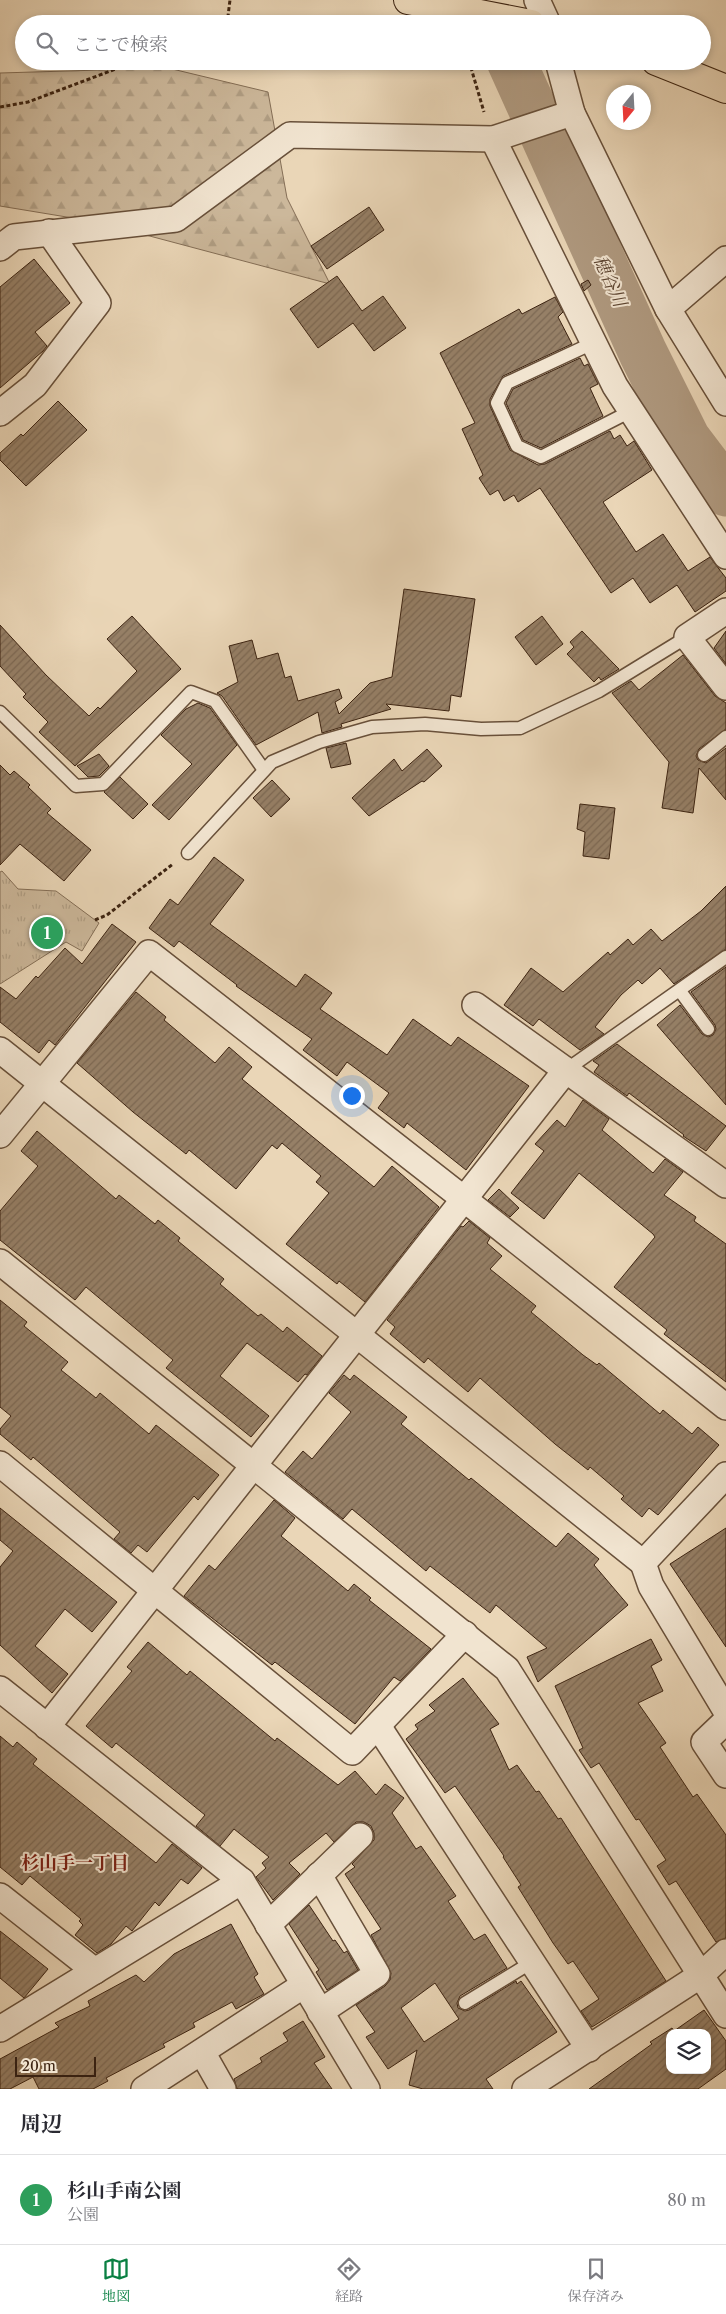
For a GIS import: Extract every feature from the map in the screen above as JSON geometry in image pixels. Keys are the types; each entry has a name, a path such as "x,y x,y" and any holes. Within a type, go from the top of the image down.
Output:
{"highway":[{"path":"408,0 517,15"},
{"path":"678,70 726,89"}],"street":[{"path":"560,70 572,113 668,309 726,403"},
{"path":"0,248 14,237 176,219 290,134 493,138 572,113"},
{"path":"493,138 615,386 726,556"},
{"path":"0,413 36,386 98,303 49,232"},
{"path":"668,309 726,259"},
{"path":"726,611 687,637 726,687"},
{"path":"0,1135 149,953 726,1407"},
{"path":"475,1005 724,1179"},
{"path":"0,1050 643,1563 651,1586 726,1711"},
{"path":"47,1727 566,1070"},
{"path":"0,1262 507,1669 726,2015"},
{"path":"0,1464 352,1752 465,1634"},
{"path":"643,1563 726,1475"},
{"path":"0,1689 242,1881 367,2089"},
{"path":"726,1721 704,1742 726,1774"},
{"path":"378,1726 589,2050"},
{"path":"268,1925 360,1836"},
{"path":"319,1875 377,1974 320,2012"},
{"path":"0,2029 242,1881"},
{"path":"0,1896 95,1971"},
{"path":"535,2086 701,1975 726,1952"},
{"path":"144,2089 304,1985"},
{"path":"202,2052 223,2089"}],"lane":[{"path":"593,343 506,383 497,403 517,446 540,457 631,411"},
{"path":"188,853 272,762 319,742 372,728 425,724 480,729 520,728 599,691 687,637"},
{"path":"0,712 76,786 103,784 191,692 215,701 264,770"},
{"path":"704,755 726,737"},
{"path":"566,1070 726,957"},
{"path":"680,991 708,1029"},
{"path":"466,2003 532,1962"}],"path":[{"path":"228,15 230,0"},
{"path":"0,107 28,102 113,70"},
{"path":"472,70 493,138"},
{"path":"95,920 107,915 188,853"}],"green space":[{"path":"176,70 268,92 287,198 330,284 97,222 0,206 0,73"},
{"path":"2,871 18,889 56,891 99,923 82,951 66,942 0,984 0,872"}],"building":[{"path":"369,207 384,230 327,269 311,246"},
{"path":"34,259 70,303 35,332 47,346 43,351 0,388 0,287"},
{"path":"337,276 362,311 383,296 406,328 374,351 353,323 318,348 290,309"},
{"path":"588,280 591,285 584,291 581,284"},
{"path":"555,297 563,312 558,317 572,344 503,376 490,399 490,406 510,450 538,465 545,464 610,431 614,439 620,435 627,446 634,441 652,470 603,502 636,552 663,534 688,571 710,557 726,578 726,591 695,612 677,585 650,603 633,578 611,593 540,488 518,502 514,495 504,501 498,490 490,495 479,478 483,475 462,429 475,423 440,353 519,309 522,314"},
{"path":"580,358 584,366 588,364 598,384 590,388 603,416 541,448 523,440 506,403 513,389"},
{"path":"58,401 87,430 26,486 0,460 0,453 21,434 23,436"},
{"path":"404,589 475,599 461,697 451,695 449,711 386,704 391,709 341,724 342,727 322,733 318,712 256,745 222,696 217,693 238,682 229,646 252,640 257,659 278,653 285,678 291,676 298,701 339,689 342,698 335,702 339,714 370,683 392,677"},
{"path":"132,616 181,669 75,766 39,732 48,722 23,697 26,694 0,666 0,625 46,675 89,716 98,707 100,709 137,671 107,639"},
{"path":"542,616 563,644 536,665 515,637"},
{"path":"582,631 619,669 601,680 599,677 594,682 567,654 574,647 570,642"},
{"path":"726,631 726,664 714,648"},
{"path":"683,655 715,696 726,703 726,729 699,749 696,756 698,760 706,763 726,748 726,800 699,768 693,813 662,808 669,762 612,693 631,681 639,690"},
{"path":"198,703 210,708 237,745 169,820 152,805 192,764 161,735 186,709"},
{"path":"346,743 351,764 331,768 326,748"},
{"path":"427,749 442,766 424,782 422,781 369,816 352,798 394,759 402,771"},
{"path":"99,754 109,766 99,776 88,777 77,766"},
{"path":"0,765 10,775 14,771 30,785 28,787 51,809 47,813 91,850 64,881 20,844 0,865"},
{"path":"120,777 148,804 133,819 104,792"},
{"path":"272,780 290,799 271,817 253,798"},
{"path":"580,804 615,808 609,859 583,856 585,832 577,829"},
{"path":"214,857 244,880 210,924 296,987 305,974 332,993 320,1009 387,1055 413,1019 451,1046 458,1037 529,1086 466,1170 407,1123 404,1128 378,1108 389,1093 347,1062 337,1076 303,1050 312,1039 236,986 179,941 174,947 149,928 170,899 178,905"},
{"path":"726,886 726,949 674,984 660,968 642,984 638,980 621,995 595,1027 604,1034 580,1050 539,1019 533,1026 504,1005 531,968 563,992 608,952 610,955 628,939 633,945 651,929 662,941 701,911"},
{"path":"112,924 136,942 55,1045 49,1040 39,1053 0,1022 0,987 16,999 36,976 38,978 65,948 82,964"},
{"path":"726,967 726,1105 657,1025 680,1005 702,1034 708,1037 713,1035 716,1029 715,1025 691,992"},
{"path":"136,992 166,1017 164,1020 215,1063 229,1047 252,1067 242,1079 374,1187 392,1166 439,1207 365,1302 339,1281 337,1284 286,1244 329,1193 316,1182 321,1176 282,1143 277,1149 272,1145 236,1189 189,1150 186,1154 133,1112 77,1063"},
{"path":"617,1044 726,1126 706,1151 683,1136 629,1093 627,1096 594,1072 599,1065 593,1061"},
{"path":"583,1100 609,1119 602,1130 653,1173 665,1159 683,1172 664,1195 696,1217 694,1221 726,1244 726,1382 664,1334 667,1330 614,1287 655,1237 653,1234 579,1173 544,1219 511,1193 544,1151 535,1144 557,1120 565,1127"},
{"path":"37,1131 116,1199 119,1195 155,1224 158,1220 180,1238 178,1241 224,1279 220,1284 258,1316 261,1314 283,1332 287,1327 322,1356 307,1375 305,1374 298,1382 247,1343 220,1376 269,1416 251,1437 166,1368 173,1360 86,1287 75,1300 0,1240 0,1211 38,1166 21,1151"},
{"path":"499,1189 519,1208 510,1217 488,1200"},
{"path":"469,1221 490,1238 487,1243 502,1256 490,1269 536,1306 531,1312 583,1355 597,1365 599,1363 660,1414 663,1410 692,1434 698,1427 719,1445 658,1515 649,1508 642,1517 621,1499 624,1496 590,1467 588,1470 555,1444 480,1378 468,1392 428,1358 424,1363 390,1334 395,1327 387,1320 461,1226 463,1227"},
{"path":"0,1300 27,1322 24,1326 68,1362 61,1370 96,1398 100,1393 149,1434 156,1425 219,1475 198,1500 194,1496 147,1552 138,1545 131,1553 114,1539 120,1532 33,1457 31,1460 0,1434 0,1429 11,1416 0,1407"},
{"path":"344,1375 350,1380 354,1375 407,1417 401,1424 469,1480 471,1478 556,1547 568,1533 599,1559 594,1565 628,1605 538,1682 527,1657 547,1648 496,1605 490,1613 430,1566 426,1571 352,1509 343,1519 285,1472 303,1451 312,1459 351,1412 329,1393"},
{"path":"274,1500 295,1518 281,1536 348,1591 354,1584 371,1598 369,1600 431,1649 400,1681 394,1677 355,1724 275,1662 272,1665 184,1596 209,1565 215,1570"},
{"path":"0,1508 117,1602 92,1632 65,1609 35,1646 68,1674 52,1693 0,1645 0,1567 13,1551 0,1540"},
{"path":"726,1528 726,1647 670,1564"},
{"path":"651,1639 662,1660 651,1666 663,1691 638,1703 666,1743 660,1747 693,1797 697,1794 726,1835 726,1938 716,1942 676,1881 669,1885 657,1866 666,1860 639,1819 636,1820 599,1763 591,1768 579,1750 583,1748 555,1686"},
{"path":"148,1642 187,1675 190,1671 275,1741 277,1738 338,1785 355,1771 376,1795 385,1784 404,1798 392,1813 416,1849 421,1846 456,1896 448,1901 474,1940 485,1934 507,1968 460,1996 457,2003 458,2008 465,2011 469,2010 516,1981 517,1984 521,1981 557,2032 486,2079 493,2089 423,2089 409,2085 417,2050 388,2069 366,2037 375,2032 356,2005 385,1986 390,1980 391,1973 371,1935 381,1929 345,1874 355,1867 352,1864 374,1840 371,1826 364,1822 356,1822 334,1842 326,1833 289,1863 300,1874 273,1900 256,1877 266,1868 262,1863 269,1857 234,1829 220,1846 196,1826 205,1815 116,1743 112,1748 86,1726 132,1671 127,1667","holes":["435,1983 459,2019 424,2042 401,2008"]},
{"path":"463,1678 499,1724 490,1729 509,1770 517,1765 536,1792 539,1791 558,1819 561,1818 666,1981 592,2027 581,2011 599,1999 573,1961 568,1964 553,1943 518,1887 521,1885 504,1856 455,1786 445,1793 406,1739 418,1729 415,1725 435,1711 429,1705"},
{"path":"0,1736 13,1747 17,1742 37,1759 33,1764 156,1863 172,1844 202,1868 188,1884 181,1879 159,1906 155,1902 132,1931 126,1926 111,1944 97,1953 75,1935 83,1925 79,1921 81,1919 30,1876 22,1885 0,1867"},
{"path":"309,1905 333,1941 335,1940 344,1953 347,1951 358,1970 327,1990 316,1972 319,1970 289,1924"},
{"path":"231,1924 258,1974 254,1977 264,1994 236,2009 232,2002 193,2023 195,2027 163,2044 165,2047 106,2078 108,2081 93,2089 39,2089 33,2077 10,2089 0,2089 0,2059 59,2027 55,2023 90,2006 88,2001 136,1975 144,1982 174,1954"},
{"path":"0,1931 48,1969 24,1998 0,1978"},
{"path":"704,2010 726,2041 726,2069 698,2089 589,2089 652,2044 650,2042 666,2032 666,2074 711,2074 711,2029 677,2029"},
{"path":"303,2021 325,2057 314,2063 332,2089 237,2089 234,2079 262,2062 260,2058 288,2041 283,2033"}],"waterway":[{"name":"穂谷川","path":"515,70 643,353 686,439 726,492"}],"place":[{"name":"杉山手南公園","path":"47,933"}],"district":[{"name":"杉山手一丁目","path":"75,1863"}]}
